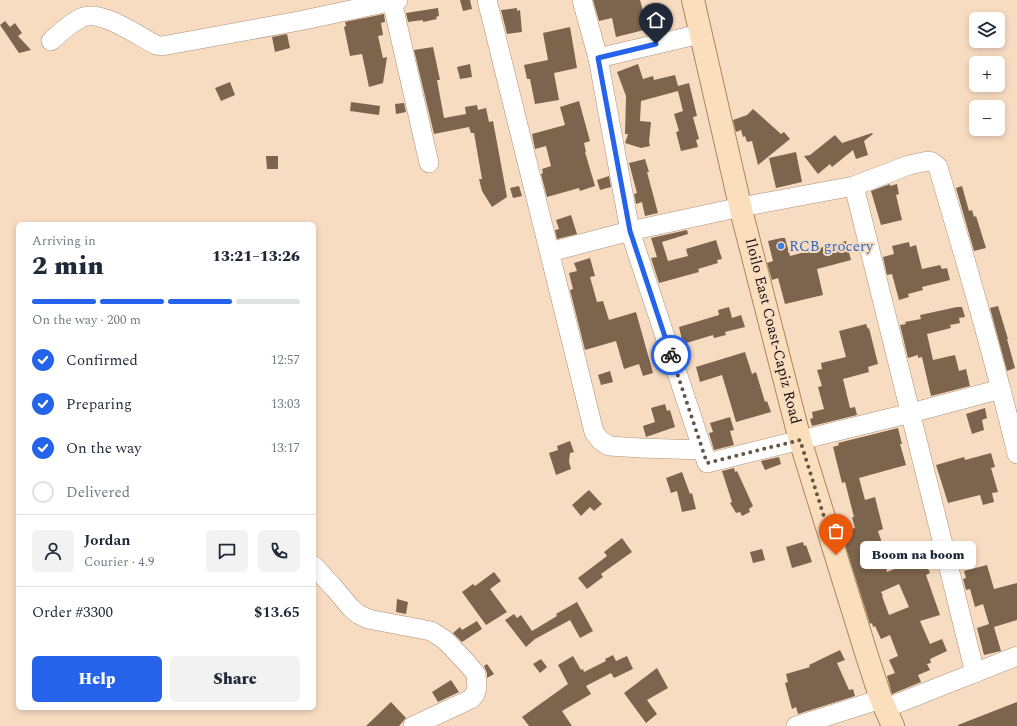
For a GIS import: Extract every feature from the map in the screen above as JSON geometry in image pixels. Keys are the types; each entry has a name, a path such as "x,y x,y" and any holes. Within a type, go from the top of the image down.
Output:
{"main road":[{"name":"Iloilo East Coast-Capiz Road","path":"693,0 741,207 800,440 867,656 887,711"}],"street":[{"path":"487,0 594,432 600,440 609,446 702,450"},
{"path":"582,0 598,58 630,231 707,463 911,413 1001,389"},
{"path":"51,40 82,18 92,16 108,19 156,45 162,46 299,21 395,1 429,163"},
{"path":"598,58 700,34"},
{"path":"550,252 630,231 741,207 854,186 909,165 928,161 932,162 938,167 1001,389 1017,454"},
{"path":"854,186 975,673"},
{"path":"316,568 358,614 368,619 431,631 445,640 476,674 477,688 471,699 413,726"},
{"path":"807,724 887,711 1017,656"}],"building":[{"path":"460,0 470,0 472,9 463,11"},
{"path":"593,0 640,0 648,29 616,37 612,18 599,21"},
{"path":"438,8 439,16 436,17 437,19 423,22 423,20 408,22 406,13"},
{"path":"517,8 517,11 520,10 522,32 507,34 501,10"},
{"path":"384,14 385,22 381,23 383,35 378,36 383,58 387,57 383,83 369,87 362,54 350,56 344,27 346,26 345,22"},
{"path":"668,20 670,30 652,34 650,25"},
{"path":"5,21 10,27 15,23 22,33 18,36 31,50 19,53 0,25"},
{"path":"570,27 577,68 554,73 559,100 535,104 530,79 527,79 524,65 548,60 543,33"},
{"path":"287,34 290,48 275,52 272,37"},
{"path":"433,47 440,80 437,80 444,118 466,114 465,107 477,105 478,110 486,108 489,122 493,121 507,197 492,207 482,191 479,179 482,179 474,133 471,133 469,127 434,134 414,50"},
{"path":"470,64 472,77 460,79 457,67"},
{"path":"638,64 643,79 653,76 654,80 675,75 678,86 689,83 697,116 693,117 699,139 696,140 698,147 681,151 676,132 679,131 674,114 683,111 678,91 641,101 640,121 651,122 650,146 641,148 625,143 628,134 625,134 626,96 617,72"},
{"path":"230,82 235,95 221,101 215,88"},
{"path":"579,101 590,141 584,143 585,152 595,186 580,191 579,188 547,197 541,174 543,173 542,169 551,166 546,146 535,149 532,134 565,125 560,107"},
{"path":"351,102 380,106 379,115 350,111"},
{"path":"404,103 406,112 396,114 395,104"},
{"path":"753,109 781,134 784,132 790,139 758,165 752,141 747,142 745,136 743,137 741,130 736,132 733,120 747,115"},
{"path":"872,133 873,134 864,141 868,155 856,159 853,150 832,167 830,164 818,174 804,156 810,155 835,135 842,143"},
{"path":"796,152 802,182 776,188 769,158"},
{"path":"266,156 278,156 278,169 267,169"},
{"path":"645,159 658,213 645,216 642,202 636,204 634,194 637,193 629,163"},
{"path":"609,176 611,187 600,190 597,180"},
{"path":"890,184 890,186 897,184 899,194 896,195 902,220 881,225 871,191"},
{"path":"519,186 522,196 513,198 510,188"},
{"path":"962,186 969,211 972,210 974,217 976,216 986,248 974,251 956,188"},
{"path":"571,215 577,234 557,239 555,230 559,229 556,220"},
{"path":"687,230 688,234 662,242 668,261 688,256 686,249 716,240 722,259 717,260 718,263 698,269 699,272 659,283 651,258 657,257 651,238"},
{"path":"785,238 790,256 846,241 851,260 817,269 823,295 785,304 778,278 772,280 767,263 773,261 768,241"},
{"path":"909,242 910,247 916,245 922,269 940,265 942,269 947,268 950,280 922,287 923,290 908,294 909,297 899,300 892,274 887,275 883,257 894,254 892,246"},
{"path":"590,258 595,276 590,277 597,302 603,301 609,320 636,312 653,373 643,376 639,364 624,369 616,341 585,350 570,290 573,289 569,273 577,271 574,263"},
{"path":"998,306 1015,368 1007,371 990,308"},
{"path":"729,307 732,318 741,315 745,327 725,332 726,335 714,338 713,335 683,344 679,327 719,315 718,310"},
{"path":"962,307 965,317 959,318 960,323 950,325 951,328 927,334 933,360 955,355 959,371 966,369 970,386 931,396 922,357 918,358 918,355 908,358 900,325 906,324 905,322 921,319 920,315"},
{"path":"866,324 868,329 869,328 878,364 868,367 869,372 843,379 850,408 855,407 857,415 812,426 810,419 813,418 812,412 824,409 818,387 822,386 817,370 822,369 821,363 846,357 839,331"},
{"path":"745,352 752,374 756,372 765,402 767,401 771,412 736,422 722,375 700,382 696,367"},
{"path":"610,371 613,382 601,385 598,375"},
{"path":"665,404 667,411 670,410 675,427 646,437 643,426 655,422 651,408"},
{"path":"985,408 987,418 982,420 984,430 972,434 966,414"},
{"path":"730,417 734,430 730,431 734,445 714,450 709,433 713,432 710,423"},
{"path":"898,428 902,444 900,444 906,465 859,478 865,500 875,497 883,529 878,531 882,543 880,544 887,572 923,557 930,573 926,575 940,615 920,621 930,644 942,639 947,651 930,659 931,663 927,664 930,670 918,675 921,682 892,694 887,676 895,673 889,660 898,656 890,635 881,639 875,626 873,627 872,623 870,624 841,532 855,528 852,517 854,517 845,482 842,483 833,447 839,445 838,443","holes":["899,584 909,607 889,615 881,592"]},
{"path":"570,441 574,452 570,453 569,462 571,469 556,475 549,453 558,450 557,446"},
{"path":"991,453 995,467 991,468 998,492 992,493 994,502 983,505 980,495 948,503 936,465 964,457 965,460"},
{"path":"779,457 781,464 765,470 761,461"},
{"path":"734,468 735,472 737,471 753,506 749,509 750,512 742,516 740,512 736,513 730,503 732,502 722,471"},
{"path":"682,472 690,494 692,493 696,509 682,512 677,491 671,493 666,478"},
{"path":"589,490 602,504 594,511 590,507 581,516 572,505"},
{"path":"622,538 632,552 601,574 603,577 587,589 578,578 607,556 604,552"},
{"path":"803,542 804,546 806,545 812,562 792,568 786,547"},
{"path":"762,549 765,560 753,563 750,552"},
{"path":"987,565 994,589 1017,583 1017,620 994,627 1001,651 984,655 977,628 989,624 983,604 975,607 970,589 966,590 963,579 966,578 964,571"},
{"path":"494,572 501,581 490,589 507,612 486,625 462,592 473,584 475,586"},
{"path":"397,599 408,602 406,614 396,612"},
{"path":"577,602 593,631 580,638 570,620 535,639 526,647 505,620 514,614 517,618 521,615 532,631 557,616 556,614"},
{"path":"477,621 482,629 462,642 453,633 460,627 462,630"},
{"path":"840,650 845,660 837,663 849,690 853,689 855,696 798,714 796,707 792,709 785,683 788,682 786,674 810,667 809,665"},
{"path":"613,655 616,661 627,656 633,669 614,678 611,673 586,686 591,694 562,711 572,726 529,726 522,717 568,684 558,665 573,656 581,670 583,669 584,672 606,661 605,659"},
{"path":"541,659 547,667 540,673 533,664"},
{"path":"487,664 494,674 487,678 487,673 484,666"},
{"path":"657,668 668,688 647,700 657,714 646,723 624,693"},
{"path":"451,680 459,692 438,702 432,692"},
{"path":"391,702 406,718 399,726 366,726"},
{"path":"1017,702 1017,726 958,726 958,725"}],"way so far":[{"path":"671,355 707,463 800,440 836,555"}],"place":[{"name":"RCB grocery","path":"781,246"},
{"name":"Boom na boom","path":"836,555"}],"route":[{"path":"656,44 598,58 630,231 671,355"}]}
